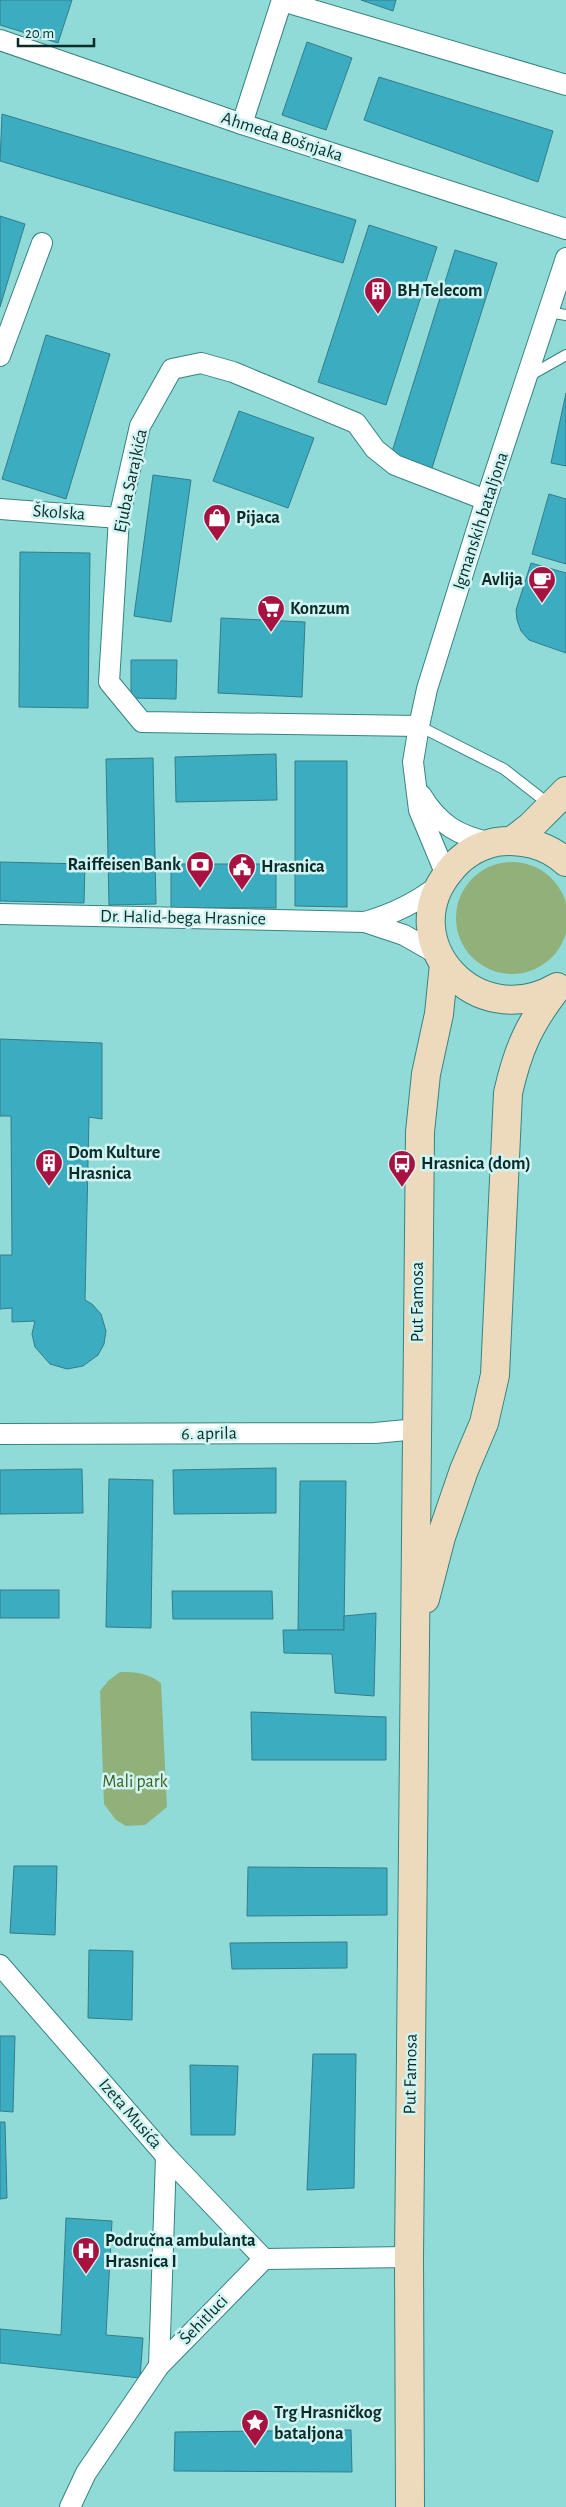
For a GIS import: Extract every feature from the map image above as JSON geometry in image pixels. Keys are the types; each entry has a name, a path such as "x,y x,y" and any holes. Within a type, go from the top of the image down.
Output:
{"main road":[{"path":"559,799 503,842 461,858 443,880 434,902 432,920 433,938 441,959 460,983 483,996 508,1001 533,999 561,984"},
{"path":"503,842 531,843 549,850 566,862"},
{"name":"Put Famosa","path":"410,2507 409,2257 420,1132 426,1074 439,1014 441,959"},
{"name":"Put Famosa","path":"414,1642 441,1538 464,1470 484,1423 495,1375 508,1093 515,1063 528,1030 536,1015 561,984"}],"street":[{"path":"242,124 282,1 566,85"},
{"name":"Ahmeda Bošnjaka","path":"0,40 242,124 566,229"},
{"path":"0,356 42,243"},
{"name":"Igmanskih bataljona","path":"443,880 419,810 413,762 418,726 427,689 486,500 528,377 558,314 566,258"},
{"name":"Ejuba Sarajkića","path":"418,726 142,722 109,682 119,518 140,426 172,369 201,363 233,372 356,423 374,449 395,466 486,500"},
{"name":"Školska","path":"0,509 119,518"},
{"name":"Igmanskih bataljona","path":"416,787 429,809 447,826 469,838 503,842"},
{"path":"366,922 392,914 409,906 443,880"},
{"name":"Dr. Halid-bega Hrasnice","path":"0,914 366,922"},
{"path":"366,922 404,935 441,959"},
{"name":"6. aprila","path":"0,1434 355,1433 417,1430"},
{"name":"Izeta Musića","path":"0,1965 166,2156 264,2259"},
{"path":"159,2366 166,2156"},
{"path":"264,2259 409,2257"},
{"name":"Šehitluci","path":"70,2507 86,2473 159,2366 264,2259"}],"lane":[{"path":"528,377 566,355"},
{"path":"418,726 559,799"}],"green space":[{"path":"512,862 534,866 552,878 564,896 568,918 564,940 552,958 534,970 512,974 490,970 472,958 460,940 456,918 460,896 472,878 490,866"},
{"name":"Mali park","path":"120,1672 142,1674 161,1683 167,1807 145,1825 126,1826 116,1820 104,1804 100,1691 108,1681"}],"building":[{"path":"0,0 72,0 58,43 0,25"},
{"path":"361,0 396,0 393,11"},
{"path":"307,42 352,58 326,130 282,115"},
{"path":"379,77 553,131 538,182 364,120"},
{"path":"2,114 356,220 343,263 0,161"},
{"path":"0,216 25,224 0,307"},
{"name":"BH Telecom","path":"369,225 437,247 386,405 318,382"},
{"path":"455,250 497,263 432,468 391,455"},
{"path":"46,335 110,354 66,499 2,479"},
{"path":"566,393 566,466 551,463"},
{"path":"239,411 314,438 288,508 213,481"},
{"path":"153,475 191,480 171,622 134,616"},
{"path":"549,494 566,499 566,564 532,554"},
{"path":"20,552 90,553 88,708 19,707"},
{"path":"531,563 566,573 566,653 529,640 521,631 516,610"},
{"path":"221,618 305,622 302,697 218,693"},
{"path":"131,660 177,660 176,699 131,698"},
{"path":"276,754 277,800 176,802 175,757"},
{"path":"153,758 156,904 109,905 106,759"},
{"path":"295,761 347,761 347,907 295,906"},
{"path":"0,862 85,864 84,903 0,901"},
{"path":"171,864 276,864 276,908 171,908"},
{"name":"Dom Kulture Hrasnica","path":"0,1039 102,1043 102,1119 89,1117 85,1300 92,1304 101,1314 106,1331 104,1344 98,1355 83,1366 67,1369 50,1364 35,1347 32,1334 35,1321 12,1322 12,1308 0,1309 0,1255 12,1255 11,1116 0,1116"},
{"path":"276,1468 276,1513 174,1514 173,1470"},
{"path":"82,1469 83,1513 0,1514 0,1470"},
{"path":"109,1479 153,1480 151,1628 106,1627"},
{"path":"300,1481 346,1481 344,1630 298,1630"},
{"path":"0,1590 59,1590 59,1618 0,1618"},
{"path":"172,1591 272,1591 273,1619 173,1619"},
{"path":"376,1613 374,1696 335,1693 332,1654 284,1653 283,1630 344,1630 344,1616"},
{"path":"251,1712 386,1717 386,1760 252,1760"},
{"path":"14,1866 57,1866 55,1935 10,1933"},
{"path":"248,1867 387,1868 387,1915 247,1916"},
{"path":"347,1942 347,1968 232,1969 230,1943"},
{"path":"89,1950 133,1951 132,2020 88,2018"},
{"path":"0,2036 15,2036 13,2112 0,2111"},
{"path":"313,2054 356,2054 354,2188 307,2190"},
{"path":"190,2065 238,2066 235,2135 191,2135"},
{"path":"0,2122 5,2122 7,2198 0,2199"},
{"name":"Područna ambulanta Hrasnica I","path":"66,2218 112,2221 106,2335 143,2338 140,2378 0,2363 0,2329 61,2335"},
{"path":"351,2430 352,2472 174,2471 175,2432"}],"place":[{"name":"BH Telecom","path":"378,315"},
{"name":"Pijaca","path":"217,542"},
{"name":"Avlija","path":"542,604"},
{"name":"Konzum","path":"271,633"},
{"name":"Raiffeisen Bank","path":"200,889"},
{"name":"Hrasnica","path":"242,891"},
{"name":"Dom Kulture Hrasnica","path":"49,1187"},
{"name":"Hrasnica (dom)","path":"402,1188"},
{"name":"Područna ambulanta Hrasnica I","path":"86,2275"},
{"name":"Trg Hrasničkog bataljona","path":"255,2447"}]}
